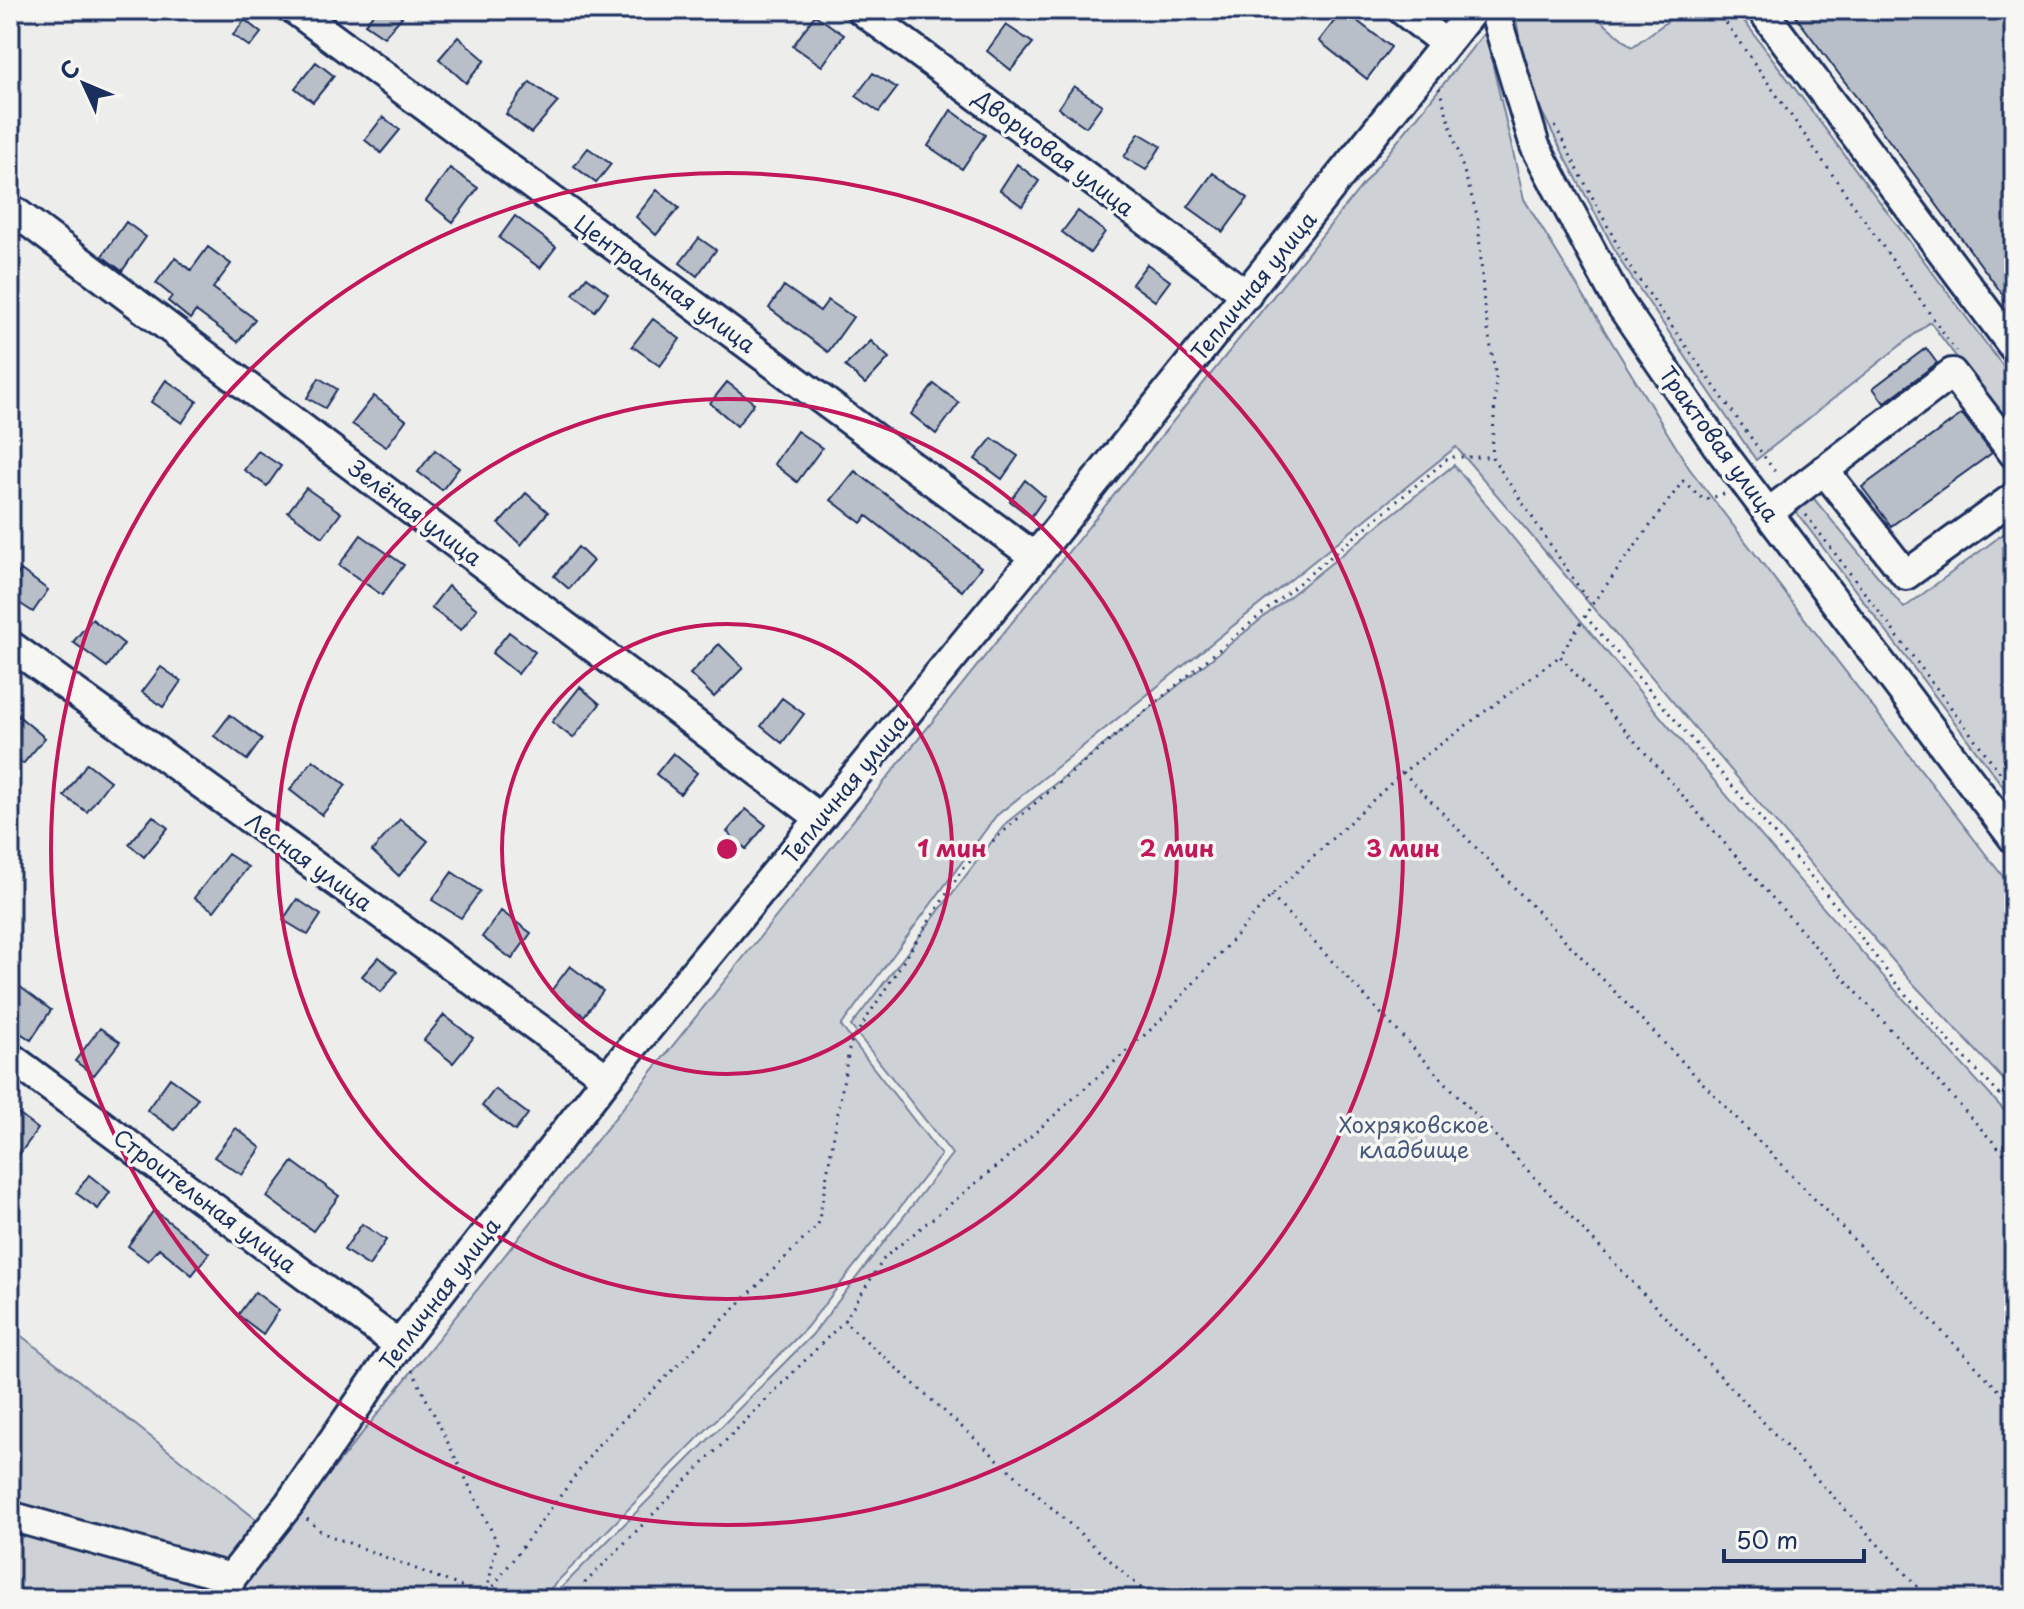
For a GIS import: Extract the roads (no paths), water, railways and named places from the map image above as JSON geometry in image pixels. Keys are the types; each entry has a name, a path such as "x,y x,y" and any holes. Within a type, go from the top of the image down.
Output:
{"street":[{"name":"Центральная улица","path":"295,10 1035,557"},
{"name":"Дворцовая улица","path":"861,10 1247,295"},
{"path":"1402,10 1439,53"},
{"name":"Тепличная улица","path":"228,1588 399,1345 607,1078 1035,557 1473,10"},
{"name":"Трактовая улица","path":"1494,10 1535,146 1618,301 1742,479 2014,839"},
{"path":"1762,10 2014,348"},
{"name":"Зелёная улица","path":"10,208 820,818"},
{"path":"1768,513 1952,373 2014,454"},
{"path":"1824,470 1906,575 2014,497"},
{"name":"Лесная улица","path":"10,645 607,1078"},
{"name":"Строительная улица","path":"10,1057 399,1345"},
{"path":"10,1516 228,1588"}],"park label":[{"name":"Хохряковское кладбище","path":"1414,1138"}]}
